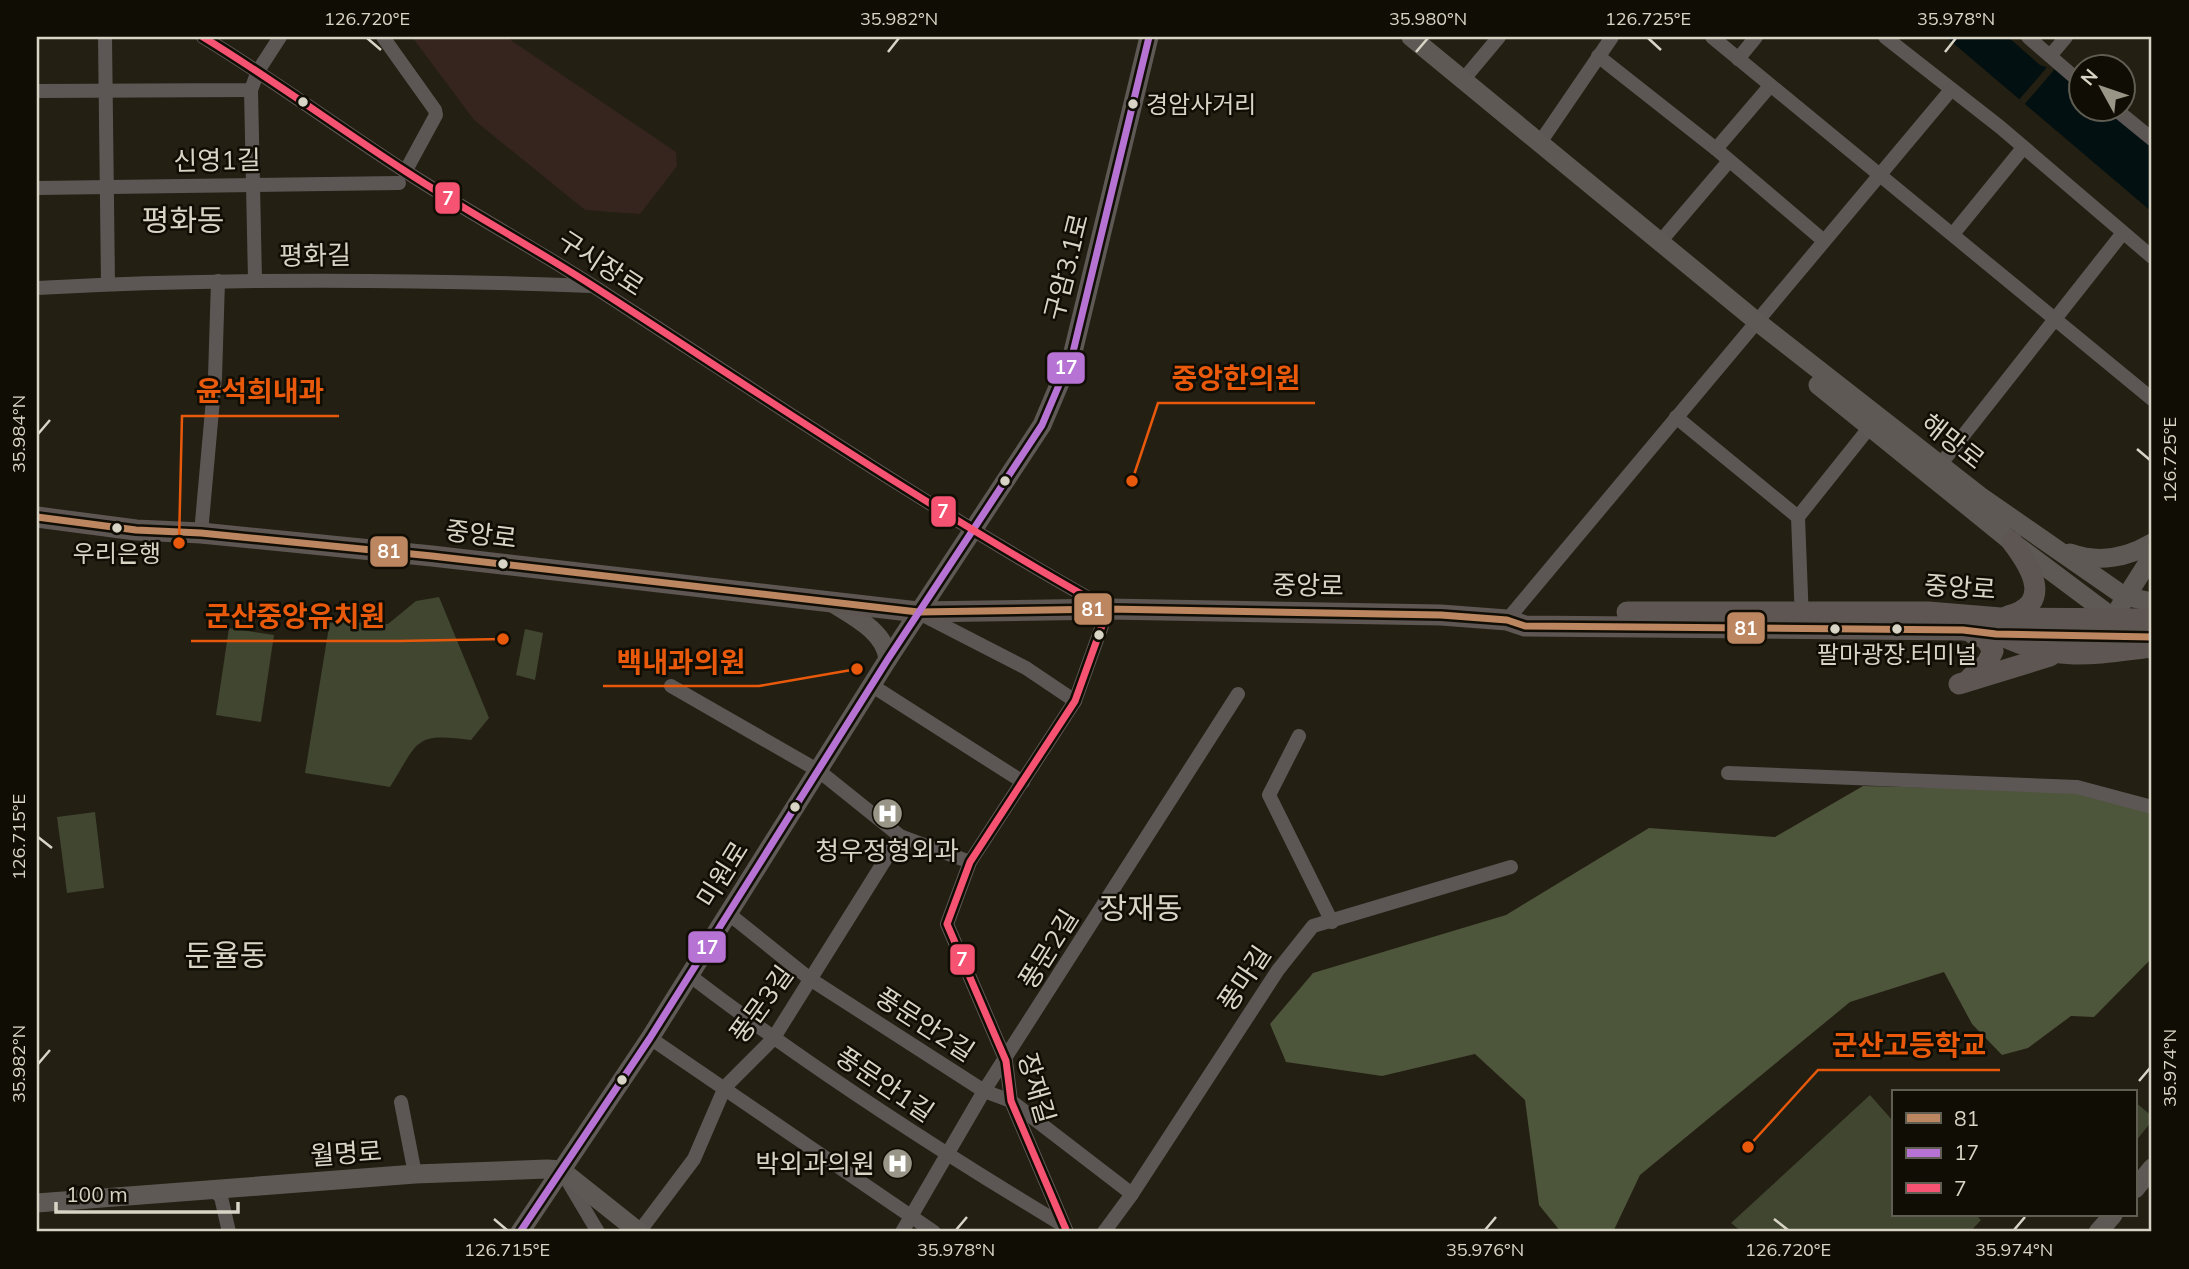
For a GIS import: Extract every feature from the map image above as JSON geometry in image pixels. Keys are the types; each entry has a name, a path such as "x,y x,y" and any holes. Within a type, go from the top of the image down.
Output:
{"main road":[{"name":"중앙로","path":"37,517 136,530 201,533 918,612 1108,609 1441,615 1507,620 1525,626 1802,620 1928,612 1998,626"},
{"path":"2012,542 2033,570 2035,591 2032,599 2019,613 1998,626 2036,651 2055,655"},
{"path":"2115,628 2152,619"},
{"name":"중앙로","path":"1802,620 1964,630 1998,626 2115,628"},
{"path":"2115,628 2152,636"},
{"path":"1964,630 1986,639 1993,651 1982,669 1959,684 2040,657 2152,647"}],"street":[{"path":"105,37 108,92 108,284"},
{"name":"구시장로","path":"203,37 258,71 402,177 593,286 712,366 972,530"},
{"path":"255,280 251,90 258,71 280,37"},
{"path":"383,37 436,115 402,177"},
{"name":"구암3.1로","path":"918,612 1042,425 1073,352 1149,37"},
{"name":"해망로","path":"1411,37 1755,320 1940,465 2124,596"},
{"path":"1463,80 1499,37"},
{"path":"1539,144 1612,37"},
{"path":"1712,37 2152,399"},
{"path":"1738,59 1756,37"},
{"path":"1885,37 2152,257"},
{"path":"2028,37 2066,69"},
{"path":"2050,56 2066,37"},
{"path":"1598,56 1716,149 1824,240"},
{"path":"1716,149 1770,86"},
{"path":"37,91 251,90"},
{"path":"1507,620 1755,320 1950,91"},
{"path":"2131,122 2152,139"},
{"path":"1952,234 2023,148"},
{"path":"1660,242 1730,162"},
{"name":"신영1길","path":"37,188 254,184 402,177"},
{"path":"1940,465 2122,234"},
{"name":"평화길","path":"37,288 404,278 593,286"},
{"path":"201,533 215,377 218,281"},
{"name":"해망로","path":"1755,320 1764,339 2115,628"},
{"path":"1676,417 1798,517"},
{"path":"1802,620 1798,517 1869,428"},
{"name":"중앙로","path":"972,530 1108,609"},
{"path":"2052,547 2082,558 2104,559 2124,555 2152,543"},
{"path":"2115,628 2124,596 2152,556"},
{"path":"2124,596 2152,602"},
{"path":"830,601 869,627 887,646 888,659"},
{"name":"장재길","path":"1065,1228 1011,1101 1006,1061 947,924 970,862 1075,701 1108,609"},
{"name":"중앙로","path":"918,612 1026,668 1075,701"},
{"name":"미원로","path":"520,1232 650,1038 918,612"},
{"path":"871,685 1023,782"},
{"path":"671,686 819,771 900,836 970,862"},
{"name":"풍문2길","path":"902,1232 984,1091 1006,1061 1238,694"},
{"path":"1300,736 1269,795 1332,922"},
{"path":"1728,773 2077,787 2152,807"},
{"name":"풍문3길","path":"639,1232 694,1159 725,1087 773,1039 900,836"},
{"name":"풍마길","path":"1104,1232 1132,1194 1278,970 1313,926 1511,866"},
{"name":"풍문안2길","path":"729,914 810,979 984,1091 1011,1101 1132,1194"},
{"name":"풍문안1길","path":"689,975 773,1039 948,1156 1065,1228"},
{"path":"650,1038 934,1232"},
{"path":"401,1102 415,1174"},
{"path":"561,1170 578,1204 598,1232"},
{"path":"561,1170 639,1232"},
{"name":"월명로","path":"37,1203 415,1174 561,1170"},
{"path":"2136,1188 2151,1171"},
{"path":"214,1191 220,1197 229,1232"},
{"path":"2098,1232 2112,1216"}],"shaded area":[{"path":"412,37 506,37 676,152 677,166 640,214 585,210 474,120"},
{"path":"1946,37 2008,37 2040,65 2058,71 2066,78 2066,122 2122,122 2152,146 2152,212"}],"green space":[{"path":"439,597 489,718 471,740 438,738 420,743 390,787 305,773 330,621 388,624 416,601"},
{"path":"229,628 274,635 261,722 216,715"},
{"path":"525,629 543,633 535,680 516,675"},
{"path":"1863,786 2083,791 2152,813 2152,958 2094,1017 2071,1016 2028,1048 2002,1055 1972,1024 1944,972 1850,1002 1640,1175 1613,1232 1561,1232 1539,1205 1525,1100 1475,1054 1382,1076 1286,1062 1270,1024 1313,973 1506,915 1649,828 1775,837"},
{"path":"95,812 104,888 67,893 57,817"},
{"path":"1870,1095 1892,1120 1892,1216 1977,1216 1981,1220 1970,1232 1742,1232 1731,1223"},
{"path":"2136,1103 2152,1116 2152,1121 2136,1141"}],"pier":[{"path":"2048,66 2054,70 2024,105 2018,101"}],"transit line":[{"name":"7","path":"203,37 405,171 593,286 912,492 1108,609 1075,701 970,862 947,924 1006,1061 1011,1101 1067,1232"},
{"name":"17","path":"520,1232 650,1038 888,659 1042,425 1073,352 1149,37"},
{"name":"81","path":"37,517 136,530 201,533 432,556 918,612 1108,609 1441,615 1507,620 1525,626 1963,630 1996,634 2152,637"}],"place":[{"name":"경암사거리","path":"1133,104"},
{"name":"중앙한의원","path":"1132,481"},
{"name":"우리은행","path":"117,528"},
{"name":"윤석희내과","path":"179,543"},
{"name":"팔마광장.터미널","path":"1897,629"},
{"name":"군산중앙유치원","path":"503,639"},
{"name":"백내과의원","path":"857,669"},
{"name":"청우정형외과","path":"887,814"},
{"name":"군산고등학교","path":"1748,1147"},
{"name":"박외과의원","path":"898,1163"}],"district":[{"name":"평화동","path":"183,220"},
{"name":"장재동","path":"1141,908"},
{"name":"둔율동","path":"226,955"}]}
